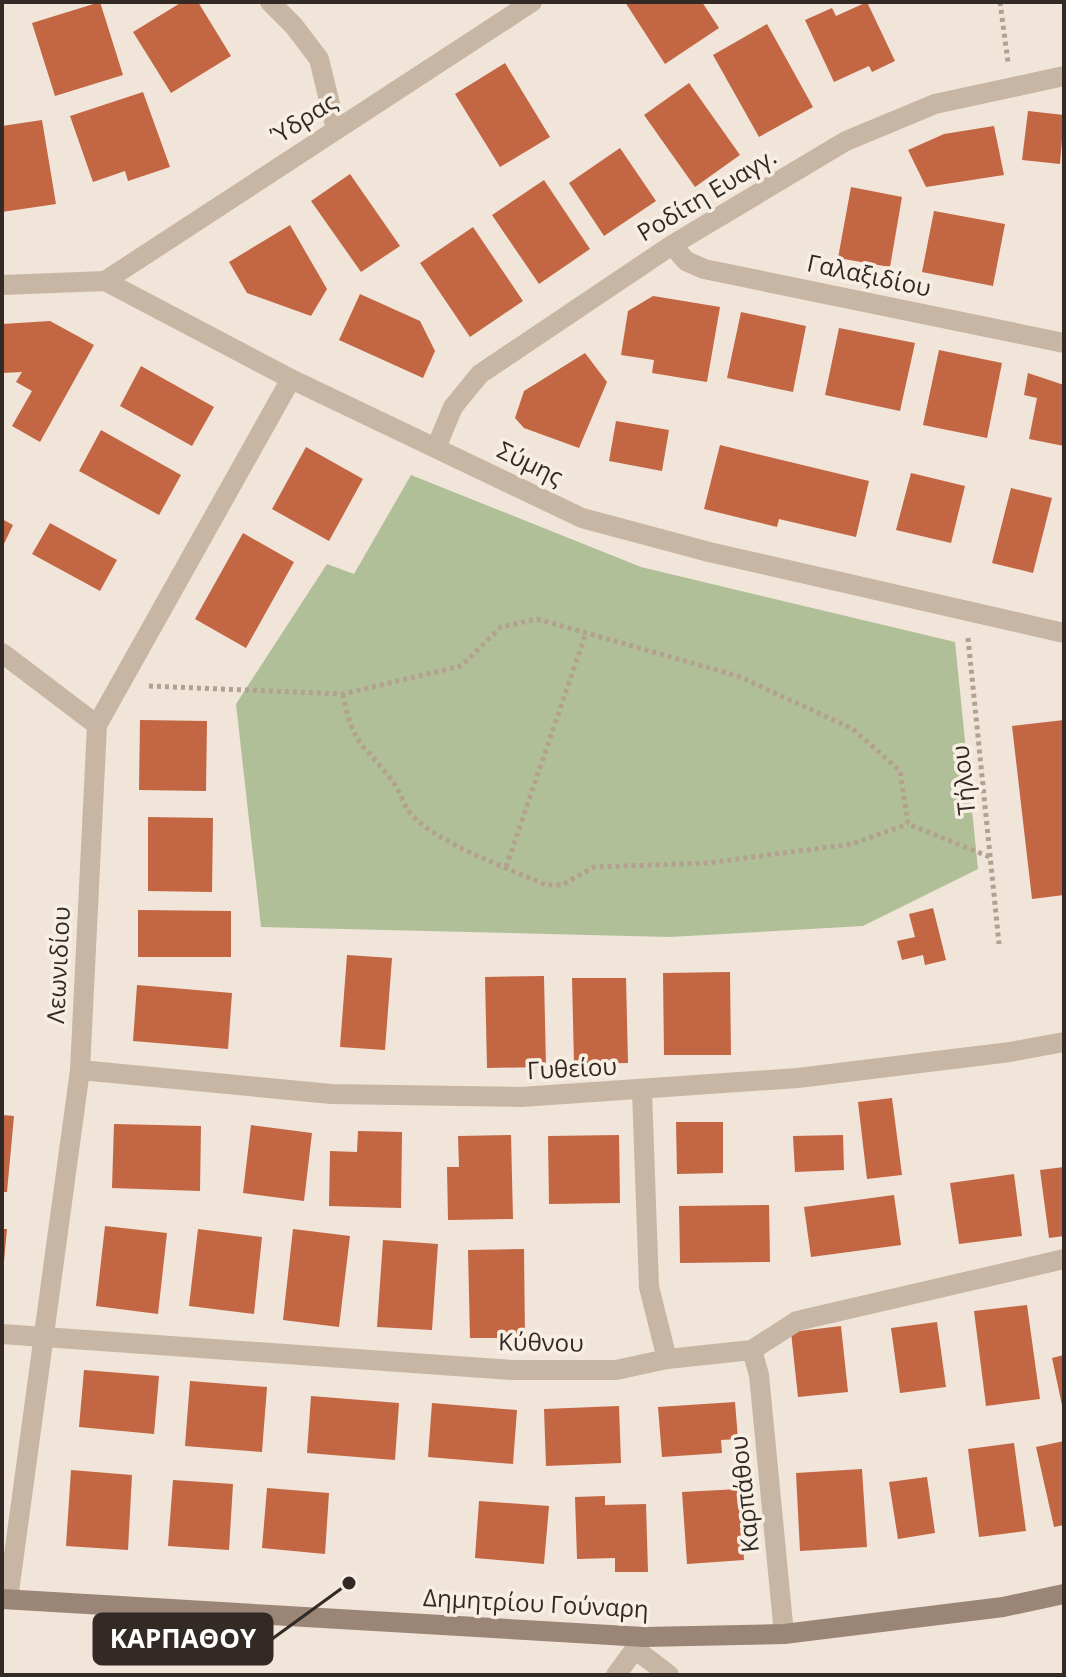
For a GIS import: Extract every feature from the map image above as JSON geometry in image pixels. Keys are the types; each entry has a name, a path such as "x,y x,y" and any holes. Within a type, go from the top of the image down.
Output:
{"main road":[{"name":"Δημητρίου Γούναρη","path":"5,1599 640,1643 784,1634 1003,1607 1064,1594"}],"street":[{"path":"270,2 294,26 319,59 336,129"},
{"name":"Ύδρας","path":"105,281 532,2"},
{"name":"Ροδίτη Ευαγγ.","path":"436,448 453,407 480,374 672,245 846,141 935,104 1064,76"},
{"name":"Γαλαξιδίου","path":"672,245 686,261 704,269 1064,343"},
{"path":"2,285 105,281"},
{"name":"Σύμης","path":"105,281 291,379 582,518 1064,633"},
{"name":"Λεωνιδίου","path":"5,1599 45,1337 80,1070 97,725 291,379"},
{"path":"2,653 97,725"},
{"name":"Γυθείου","path":"80,1070 331,1094 521,1097 798,1078 1064,1042"},
{"path":"642,1091 649,1287 667,1359"},
{"name":"Κύθνου","path":"2,1334 512,1370 616,1370 667,1359 752,1350 797,1321 1064,1259"},
{"name":"Καρπάθου","path":"752,1350 759,1375 784,1634"},
{"path":"616,1675 640,1643 669,1675"}],"path":[{"path":"1000,2 1011,87"},
{"name":"Τήλου","path":"966,612 999,944"},
{"path":"120,685 343,694 461,666 501,627 537,619 738,676 853,729 900,771 908,824"},
{"path":"506,867 586,633"},
{"path":"343,694 349,725 362,750 394,782 412,815 448,840 546,885 562,885 594,867 707,863 852,844 908,824 990,857"}],"green space":[{"path":"411,475 641,567 955,642 978,869 863,926 670,937 261,927 236,704 327,564 354,574"}],"building":[{"path":"100,2 123,75 55,96 32,23"},
{"path":"182,2 198,2 231,56 171,93 133,32"},
{"path":"625,2 702,2 719,28 665,64"},
{"path":"867,2 895,61 872,72 869,66 834,82 805,20 832,8 836,16"},
{"path":"767,24 813,107 759,137 713,55"},
{"path":"505,63 550,137 500,167 455,94"},
{"path":"689,83 740,155 695,187 644,115"},
{"path":"143,92 170,167 128,181 125,171 93,182 70,116"},
{"path":"1028,111 1064,115 1060,164 1022,160"},
{"path":"42,120 56,204 2,212 2,126"},
{"path":"994,126 1004,175 926,187 908,150 944,134"},
{"path":"620,148 656,201 604,236 569,183"},
{"path":"350,174 400,246 361,272 311,201"},
{"path":"544,180 590,249 539,284 492,215"},
{"path":"851,187 902,197 890,267 838,258"},
{"path":"934,211 1005,224 993,286 922,272"},
{"path":"290,225 327,289 311,316 247,293 229,262"},
{"path":"473,227 523,301 470,337 420,263"},
{"path":"360,294 420,321 435,351 423,378 339,340"},
{"path":"653,296 720,307 707,382 652,373 654,360 621,355 628,311"},
{"path":"741,312 806,326 793,392 727,378"},
{"path":"50,321 94,345 40,442 12,426 32,391 16,382 22,372 2,373 2,324"},
{"path":"839,328 915,343 900,411 825,395"},
{"path":"939,350 1002,363 987,438 923,425"},
{"path":"585,353 607,382 579,448 524,428 515,418 524,391"},
{"path":"141,366 214,407 192,446 120,406"},
{"path":"1028,373 1064,385 1064,446 1029,439 1037,398 1024,395"},
{"path":"616,421 669,430 662,471 609,461"},
{"path":"101,430 181,475 159,515 79,471"},
{"path":"720,445 869,481 856,537 779,519 777,527 704,509"},
{"path":"306,447 363,479 329,541 272,509"},
{"path":"911,473 965,486 951,543 896,530"},
{"path":"1011,488 1052,498 1033,573 992,563"},
{"path":"2,519 13,525 2,548"},
{"path":"50,523 117,560 100,591 32,554"},
{"path":"243,533 294,562 246,648 195,619"},
{"path":"140,720 207,721 206,791 139,790"},
{"path":"1064,720 1064,895 1032,899 1012,726"},
{"path":"148,817 213,818 212,892 148,891"},
{"path":"933,908 946,960 925,965 923,955 902,960 897,941 915,937 909,914"},
{"path":"138,910 231,911 231,957 138,957"},
{"path":"347,955 392,958 385,1050 340,1047"},
{"path":"730,972 731,1055 664,1055 663,973"},
{"path":"544,976 546,1067 487,1068 485,977"},
{"path":"572,978 626,978 628,1063 574,1064"},
{"path":"137,985 232,993 228,1049 133,1041"},
{"path":"892,1098 902,1175 867,1179 858,1102"},
{"path":"2,1115 14,1116 7,1192 2,1192"},
{"path":"676,1122 723,1122 723,1173 677,1174"},
{"path":"114,1124 201,1126 200,1191 112,1188"},
{"path":"251,1125 312,1133 304,1201 243,1193"},
{"path":"358,1131 402,1132 401,1208 329,1206 330,1151 357,1152"},
{"path":"511,1135 513,1219 448,1220 447,1167 459,1167 458,1136"},
{"path":"619,1135 620,1203 549,1204 548,1136"},
{"path":"843,1135 844,1170 795,1172 793,1136"},
{"path":"1064,1167 1064,1236 1049,1238 1040,1170"},
{"path":"1014,1174 1022,1236 959,1244 950,1183"},
{"path":"894,1195 901,1245 811,1257 804,1207"},
{"path":"769,1205 770,1262 680,1263 679,1206"},
{"path":"105,1226 167,1233 158,1314 96,1306"},
{"path":"2,1229 7,1229 4,1261 2,1261"},
{"path":"198,1229 262,1237 254,1314 189,1306"},
{"path":"293,1229 350,1236 339,1327 283,1320"},
{"path":"383,1240 438,1244 432,1330 377,1327"},
{"path":"524,1249 525,1338 470,1338 468,1250"},
{"path":"1027,1305 1040,1399 986,1406 974,1311"},
{"path":"937,1322 946,1387 900,1393 891,1328"},
{"path":"841,1326 848,1392 798,1397 791,1332"},
{"path":"1064,1355 1064,1410 1063,1410 1052,1358"},
{"path":"84,1370 159,1376 154,1434 79,1427"},
{"path":"190,1381 267,1387 262,1452 185,1446"},
{"path":"311,1396 399,1403 395,1460 307,1453"},
{"path":"735,1402 738,1439 721,1440 722,1453 662,1457 658,1407"},
{"path":"432,1403 517,1410 513,1464 428,1457"},
{"path":"619,1406 621,1463 546,1466 544,1409"},
{"path":"1064,1441 1064,1525 1054,1527 1036,1447"},
{"path":"1014,1443 1026,1531 979,1537 968,1449"},
{"path":"862,1469 867,1547 800,1551 796,1473"},
{"path":"71,1470 132,1475 128,1550 66,1546"},
{"path":"927,1477 935,1533 898,1539 889,1482"},
{"path":"173,1480 233,1484 229,1550 168,1546"},
{"path":"267,1488 329,1493 325,1554 262,1548"},
{"path":"739,1489 744,1560 687,1564 682,1492"},
{"path":"605,1496 605,1505 646,1504 648,1572 615,1572 615,1558 577,1559 575,1497"},
{"path":"479,1501 549,1506 544,1564 475,1558"}],"place":[{"name":"ΚΑΡΠΑΘΟΥ","path":"349,1583"}]}
